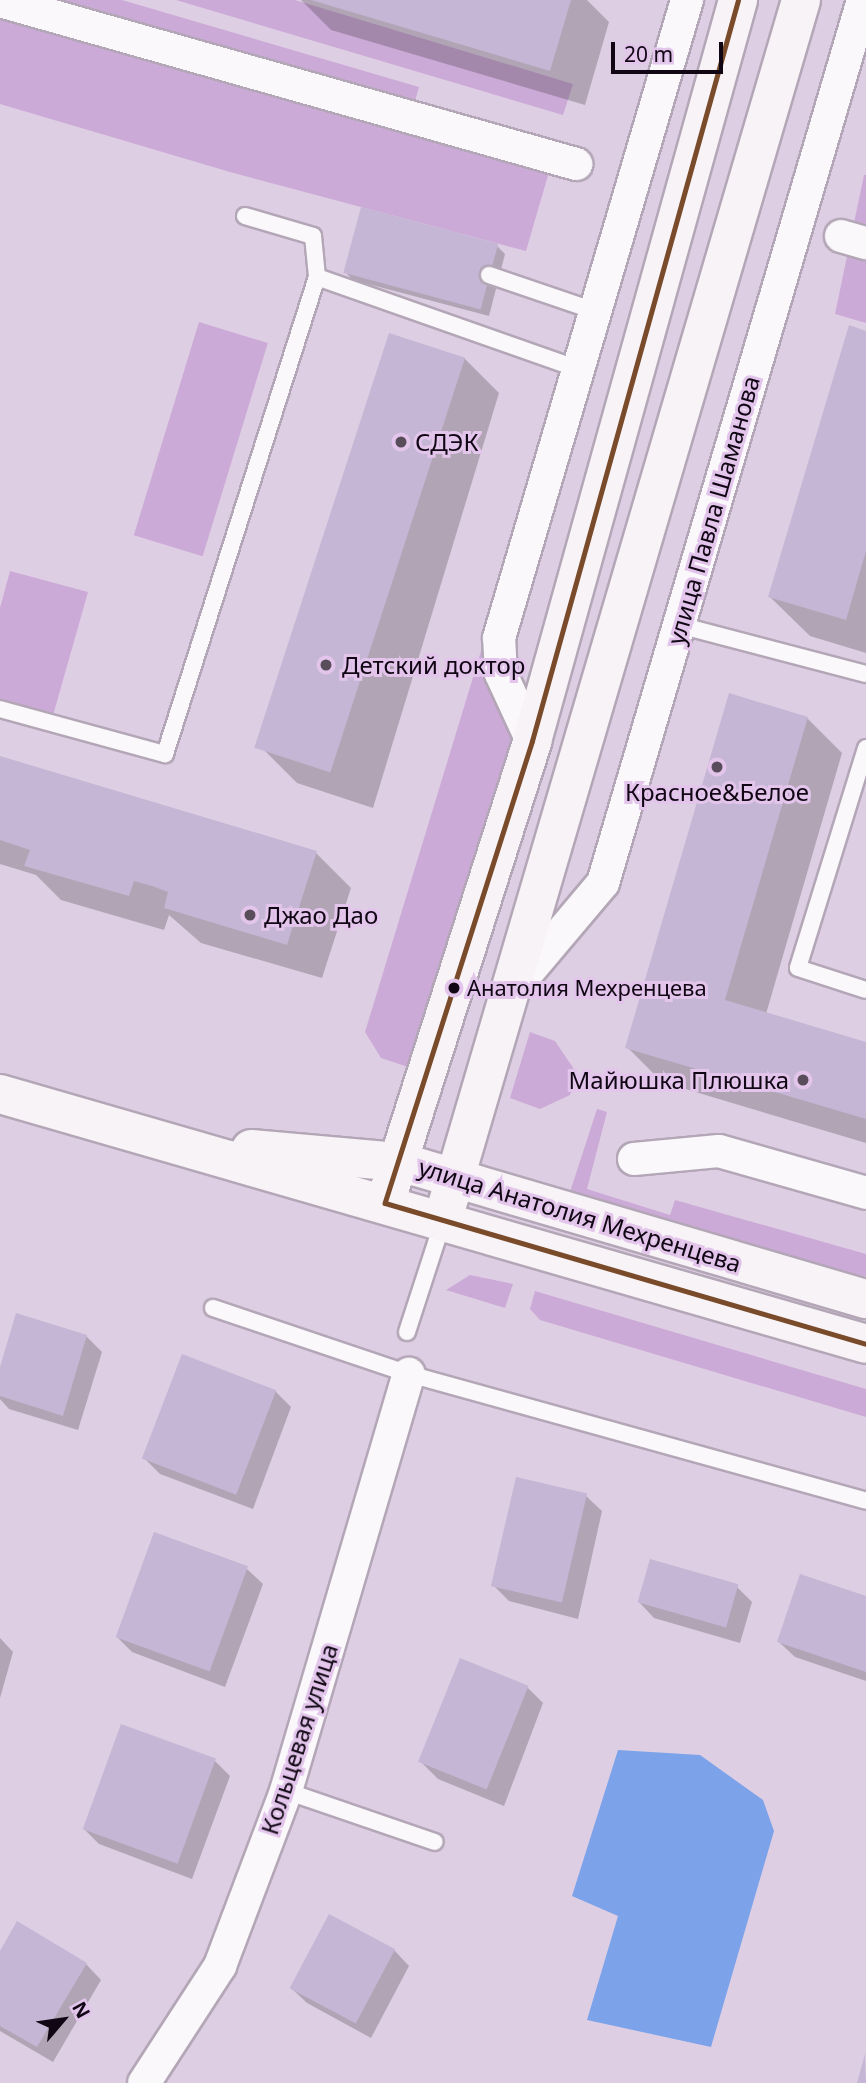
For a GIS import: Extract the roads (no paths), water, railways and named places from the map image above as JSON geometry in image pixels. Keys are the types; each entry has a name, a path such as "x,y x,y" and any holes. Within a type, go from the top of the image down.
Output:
{"street":[{"path":"532,741 501,674 499,638 687,0"},
{"path":"385,1203 532,741 738,0"},
{"name":"улица Павла Шаманова","path":"443,1219 801,0"},
{"name":"улица Павла Шаманова","path":"511,992 603,883 863,0"},
{"path":"0,1 576,164"},
{"name":"улица Анатолия Мехренцева","path":"0,1094 443,1219 866,1344"},
{"name":"улица Анатолия Мехренцева","path":"169,1142 400,1162 457,1177 549,1209 865,1298"},
{"path":"634,1159 719,1152 866,1194"},
{"name":"Кольцевая улица","path":"144,2083 220,1966 286,1791 409,1374"}],"lane":[{"path":"0,709 165,754 317,277 313,236 245,216"},
{"path":"489,275 595,311"},
{"path":"317,277 578,369"},
{"path":"679,625 866,674"},
{"path":"866,748 798,968 866,990"},
{"path":"407,1332 443,1219"},
{"path":"214,1308 409,1374 866,1501"},
{"path":"286,1791 435,1842"}],"water":[{"path":"618,1750 700,1755 763,1800 774,1831 711,2047 587,2020 618,1916 572,1896"}],"place":[{"name":"СДЭК","path":"401,442"},
{"name":"Детский доктор","path":"326,665"},
{"name":"Красное&Белое","path":"717,767"},
{"name":"Джао Дао","path":"250,915"},
{"name":"Анатолия Мехренцева","path":"454,988"},
{"name":"Майюшка Плюшка","path":"803,1080"}]}
